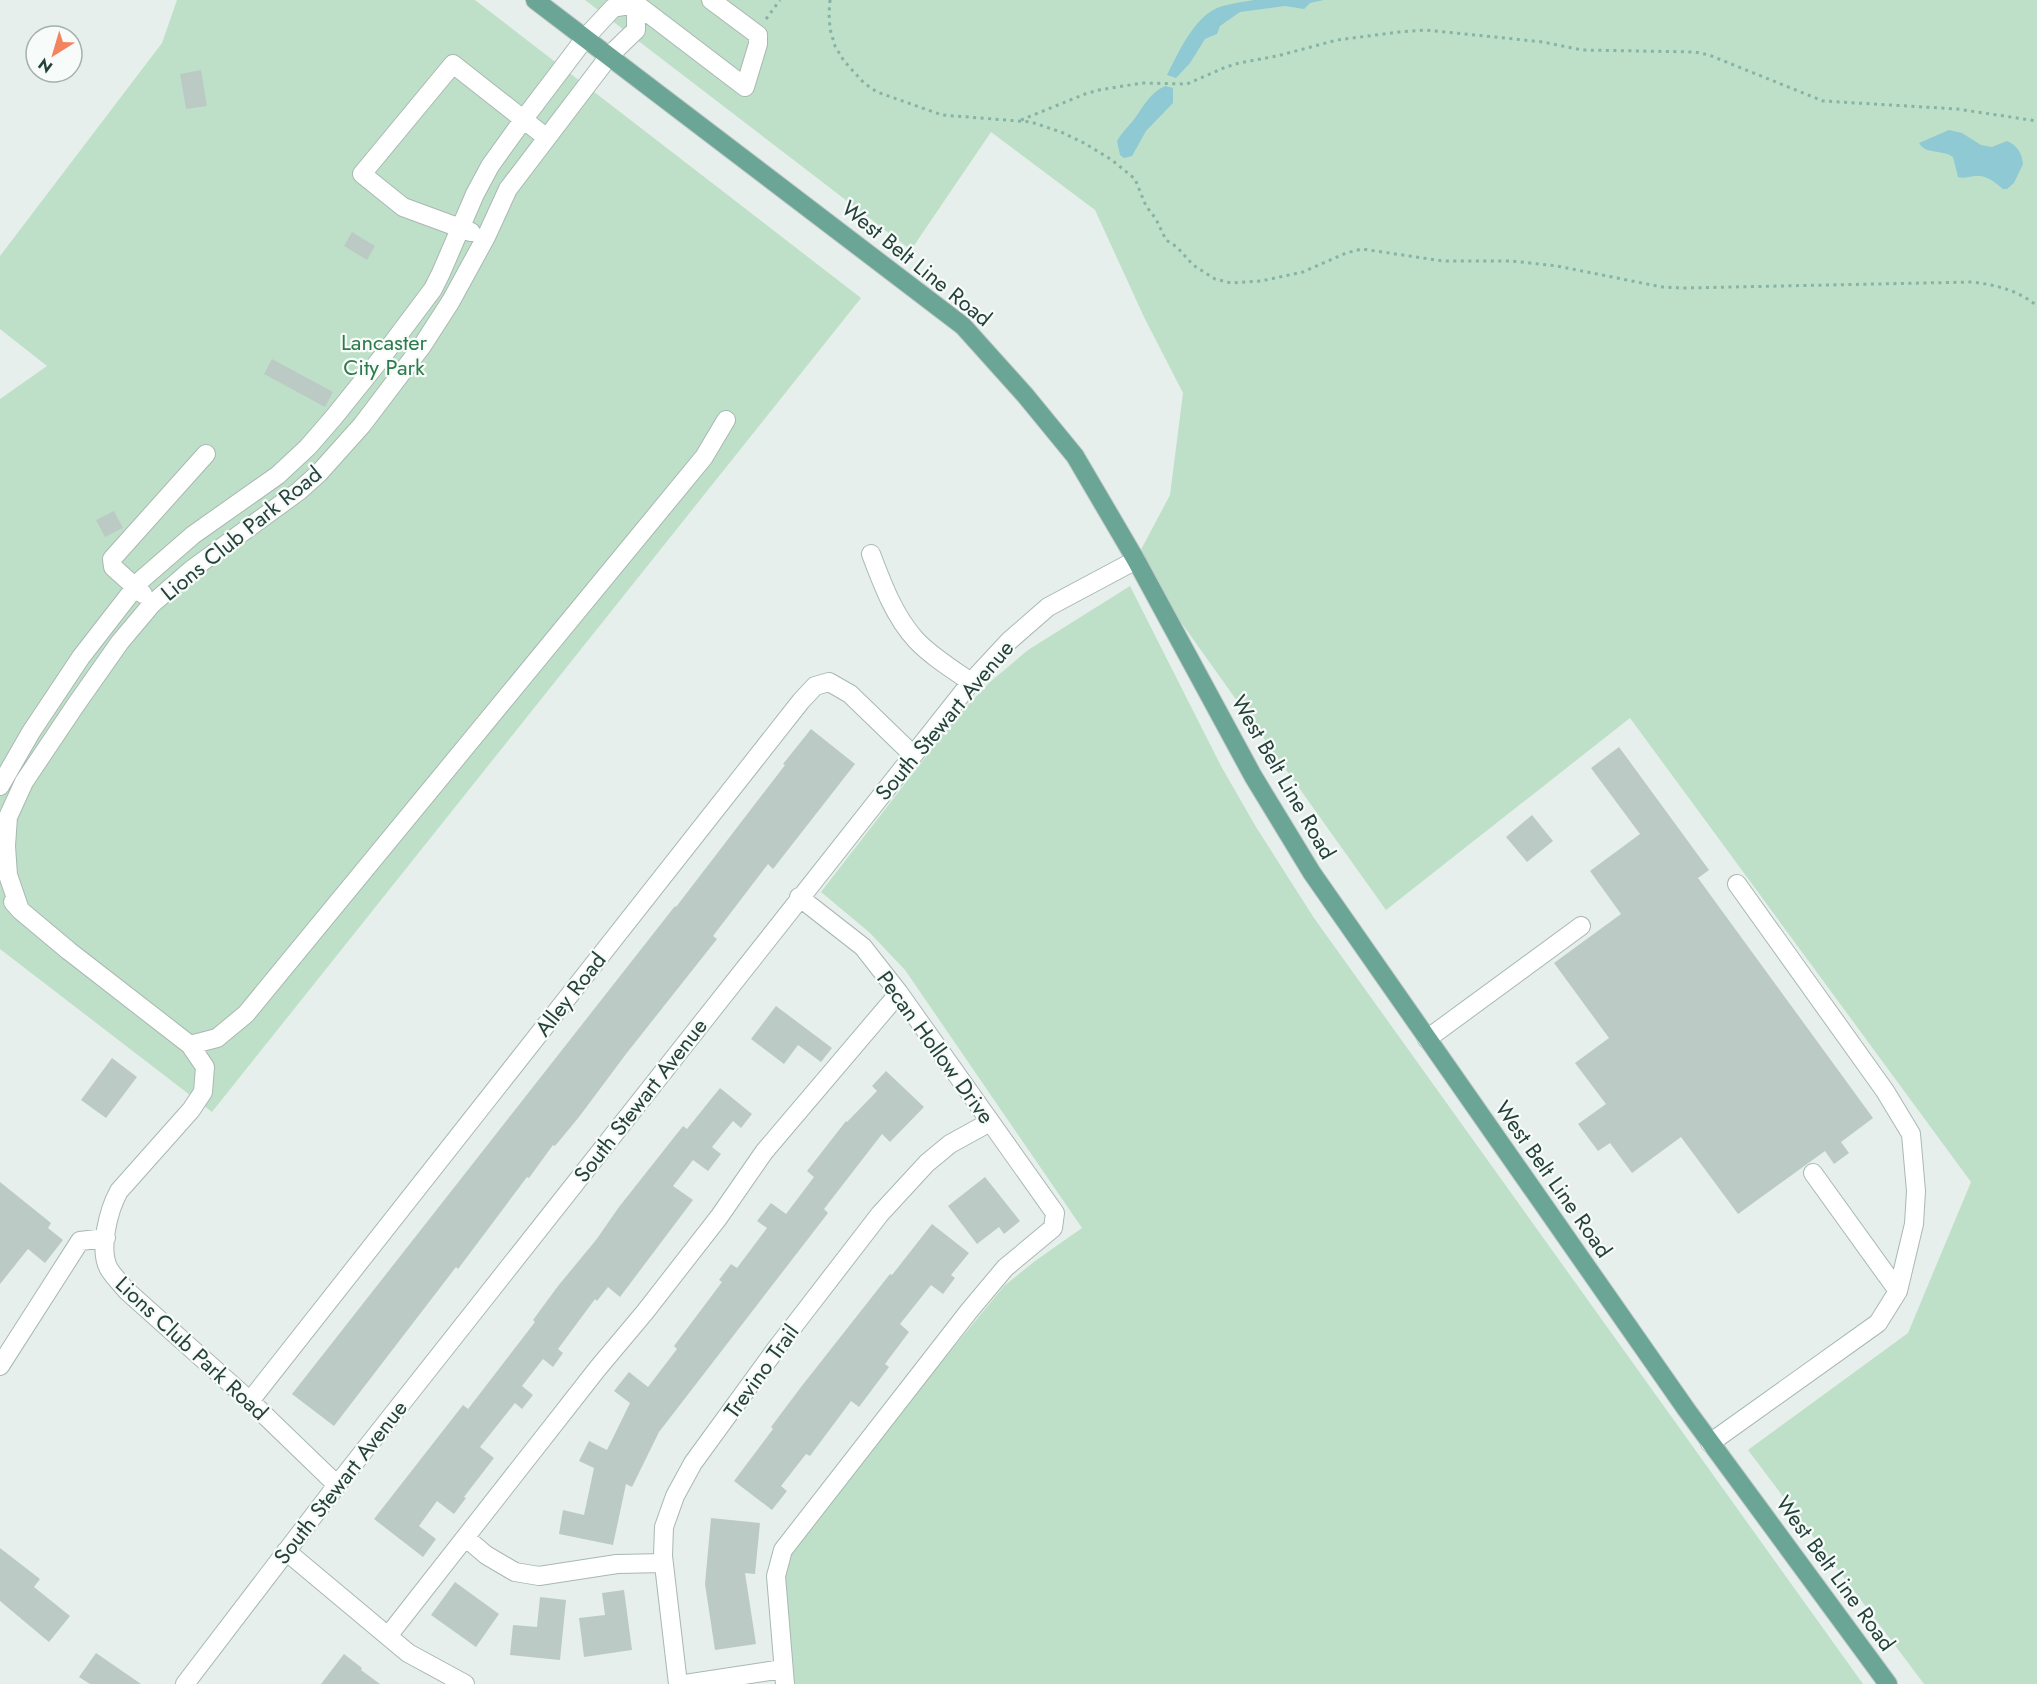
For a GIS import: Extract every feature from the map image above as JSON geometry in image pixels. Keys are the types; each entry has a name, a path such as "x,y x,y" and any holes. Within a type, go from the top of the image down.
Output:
{"main road":[{"name":"West Belt Line Road","path":"536,0 963,326 1025,395 1075,456 1136,560 1270,805 1312,873 1710,1443 1888,1684"}],"street":[{"path":"634,2 745,87 758,44 758,35 711,0"},
{"name":"Lions Club Park Road","path":"0,786 31,732 81,657 135,587 174,550 278,475 318,435 379,361 433,289 475,194 490,166 586,37 613,8 634,2 636,30 610,55 508,189 461,283 422,346 362,425 320,473 299,491 191,570 152,604 81,696 24,782 8,817 6,846 8,875 20,909"},
{"path":"486,237 402,207 362,174 453,64 547,138"},
{"path":"441,273 461,283"},
{"path":"190,1045 217,1038 246,1014 704,457 726,420"},
{"path":"318,435 338,452"},
{"path":"152,604 113,567 112,559 206,454"},
{"path":"871,554 898,615 915,639 970,682"},
{"name":"South Stewart Avenue","path":"185,1684 337,1485 970,682 1009,641 1048,607 1136,560"},
{"path":"113,615 131,630"},
{"name":"Alley Road","path":"250,1401 815,686 829,682 850,694 912,754"},
{"path":"31,732 49,745"},
{"name":"Lions Club Park Road","path":"0,883 20,909 69,951 190,1045 205,1067 203,1092 191,1110 119,1191 112,1205 105,1238 108,1266 127,1291 250,1401 337,1485"},
{"path":"1710,1443 1878,1323 1898,1291 1914,1224 1916,1191 1911,1134 1885,1091 1737,884"},
{"name":"Pecan Hollow Drive","path":"784,1676 776,1576 783,1550 1005,1268 1053,1228 1055,1213 899,993 863,947 799,897"},
{"path":"1427,1039 1581,926"},
{"path":"388,1636 598,1368 720,1217 764,1152 899,993"},
{"name":"Trevino Trail","path":"678,1684 664,1563 664,1527 675,1496 693,1463 779,1345 880,1214 927,1163 950,1144 990,1122"},
{"path":"1813,1173 1898,1291"},
{"path":"0,1366 80,1241 105,1238"},
{"path":"466,1538 486,1555 515,1572 539,1576 617,1564 664,1563"},
{"path":"286,1551 408,1653 465,1684"},
{"path":"685,1684 784,1676"}],"path":[{"path":"758,35 766,26 766,17 780,0"},
{"path":"830,0 830,29 836,46 853,72 877,92 942,115 1031,122 1084,143 1135,179 1146,206 1156,219 1166,240 1178,247 1193,265 1215,279 1231,283 1261,281 1303,272 1346,253 1362,249 1443,261 1512,261 1557,266 1662,287 1972,282 2013,291 2037,306"},
{"path":"1019,120 1100,90 1142,83 1187,84 1226,67 1337,40 1426,30 1543,42 1582,50 1695,51 1823,101 1957,109 2037,121"}],"green space":[{"name":"Lancaster City Park","path":"177,0 475,0 861,298 212,1112 0,949 0,399 47,366 0,329 0,256 162,43"},
{"path":"585,0 2037,0 2037,1684 1924,1684 1748,1450 1908,1333 1971,1182 1630,718 1386,910 1136,559 1170,495 1183,393 1144,317 1095,210 991,132 911,250"},
{"path":"1130,586 1221,766 1256,827 1314,918 1863,1684 792,1684 779,1578 788,1549 1004,1286 1082,1228 905,970 870,933 821,892 955,719 990,682 1028,650"}],"water":[{"path":"1254,0 1324,0 1310,3 1304,9 1285,6 1240,12 1220,26 1217,34 1205,39 1190,63 1176,78 1167,75 1194,28 1209,13 1217,8"},
{"path":"1165,86 1173,88 1173,103 1146,131 1132,156 1124,158 1120,155 1117,141 1148,99"},
{"path":"1949,130 1962,133 1981,145 1992,147 2007,141 2014,145 2020,153 2023,164 2014,183 2007,189 2003,189 1984,177 1958,177 1953,157 1930,151 1919,143"}],"building":[{"path":"201,70 207,106 186,109 180,74"},
{"path":"352,232 375,246 367,260 344,246"},
{"path":"272,359 333,392 325,407 264,374"},
{"path":"114,511 123,528 105,537 96,520"},
{"path":"811,729 855,764 773,869 768,864 713,936 717,939 579,1117 555,1146 553,1145 529,1178 527,1177 458,1269 456,1267 334,1426 292,1394 676,907"},
{"path":"1619,747 1709,870 1698,878 1873,1118 1841,1142 1849,1153 1834,1164 1825,1151 1738,1214 1681,1137 1632,1173 1610,1143 1598,1151 1578,1124 1606,1104 1575,1063 1609,1038 1554,963 1621,914 1590,871 1640,834 1591,768"},
{"path":"1532,815 1553,841 1527,862 1506,837"},
{"path":"776,1006 832,1048 821,1062 798,1045 784,1064 751,1039"},
{"path":"112,1058 137,1077 106,1118 81,1100"},
{"path":"886,1071 924,1107 890,1142 882,1134 824,1209 828,1213 659,1432 632,1487 626,1484 613,1545 559,1534 563,1510 584,1515 594,1468 579,1461 589,1441 607,1450 630,1403 614,1391 629,1372 648,1387 677,1349 674,1346 722,1282 719,1280 731,1264 737,1268 767,1228 757,1221 771,1203 786,1214 814,1177 807,1171 846,1121 877,1091 872,1086"},
{"path":"720,1088 752,1114 741,1128 733,1121 712,1147 721,1154 708,1171 693,1160 673,1186 693,1200 620,1297 608,1287 597,1301 595,1299 558,1349 563,1353 553,1367 543,1359 522,1386 533,1395 522,1409 515,1403 480,1447 494,1458 464,1497 466,1498 454,1514 437,1501 419,1526 436,1539 423,1557 374,1519 463,1405 468,1409 535,1322 533,1320 558,1286 683,1126 687,1129"},
{"path":"985,1177 1020,1221 1004,1234 999,1227 977,1244 948,1206"},
{"path":"0,1182 51,1223 48,1228 63,1240 45,1263 28,1249 0,1284"},
{"path":"932,1224 969,1253 951,1275 955,1278 943,1294 931,1285 900,1324 909,1332 885,1364 889,1367 859,1407 851,1401 810,1456 806,1454 781,1486 787,1491 772,1510 734,1481 801,1387"},
{"path":"711,1518 760,1523 755,1574 745,1573 756,1644 715,1650 705,1584"},
{"path":"0,1548 40,1579 34,1587 70,1616 49,1642 0,1601"},
{"path":"455,1582 499,1614 476,1647 431,1615"},
{"path":"624,1590 632,1650 584,1657 579,1618 605,1615 602,1593"},
{"path":"540,1597 566,1600 560,1660 510,1655 513,1625 537,1627"},
{"path":"96,1653 141,1684 90,1684 79,1677"},
{"path":"344,1654 362,1668 361,1670 380,1684 321,1684"}]}
